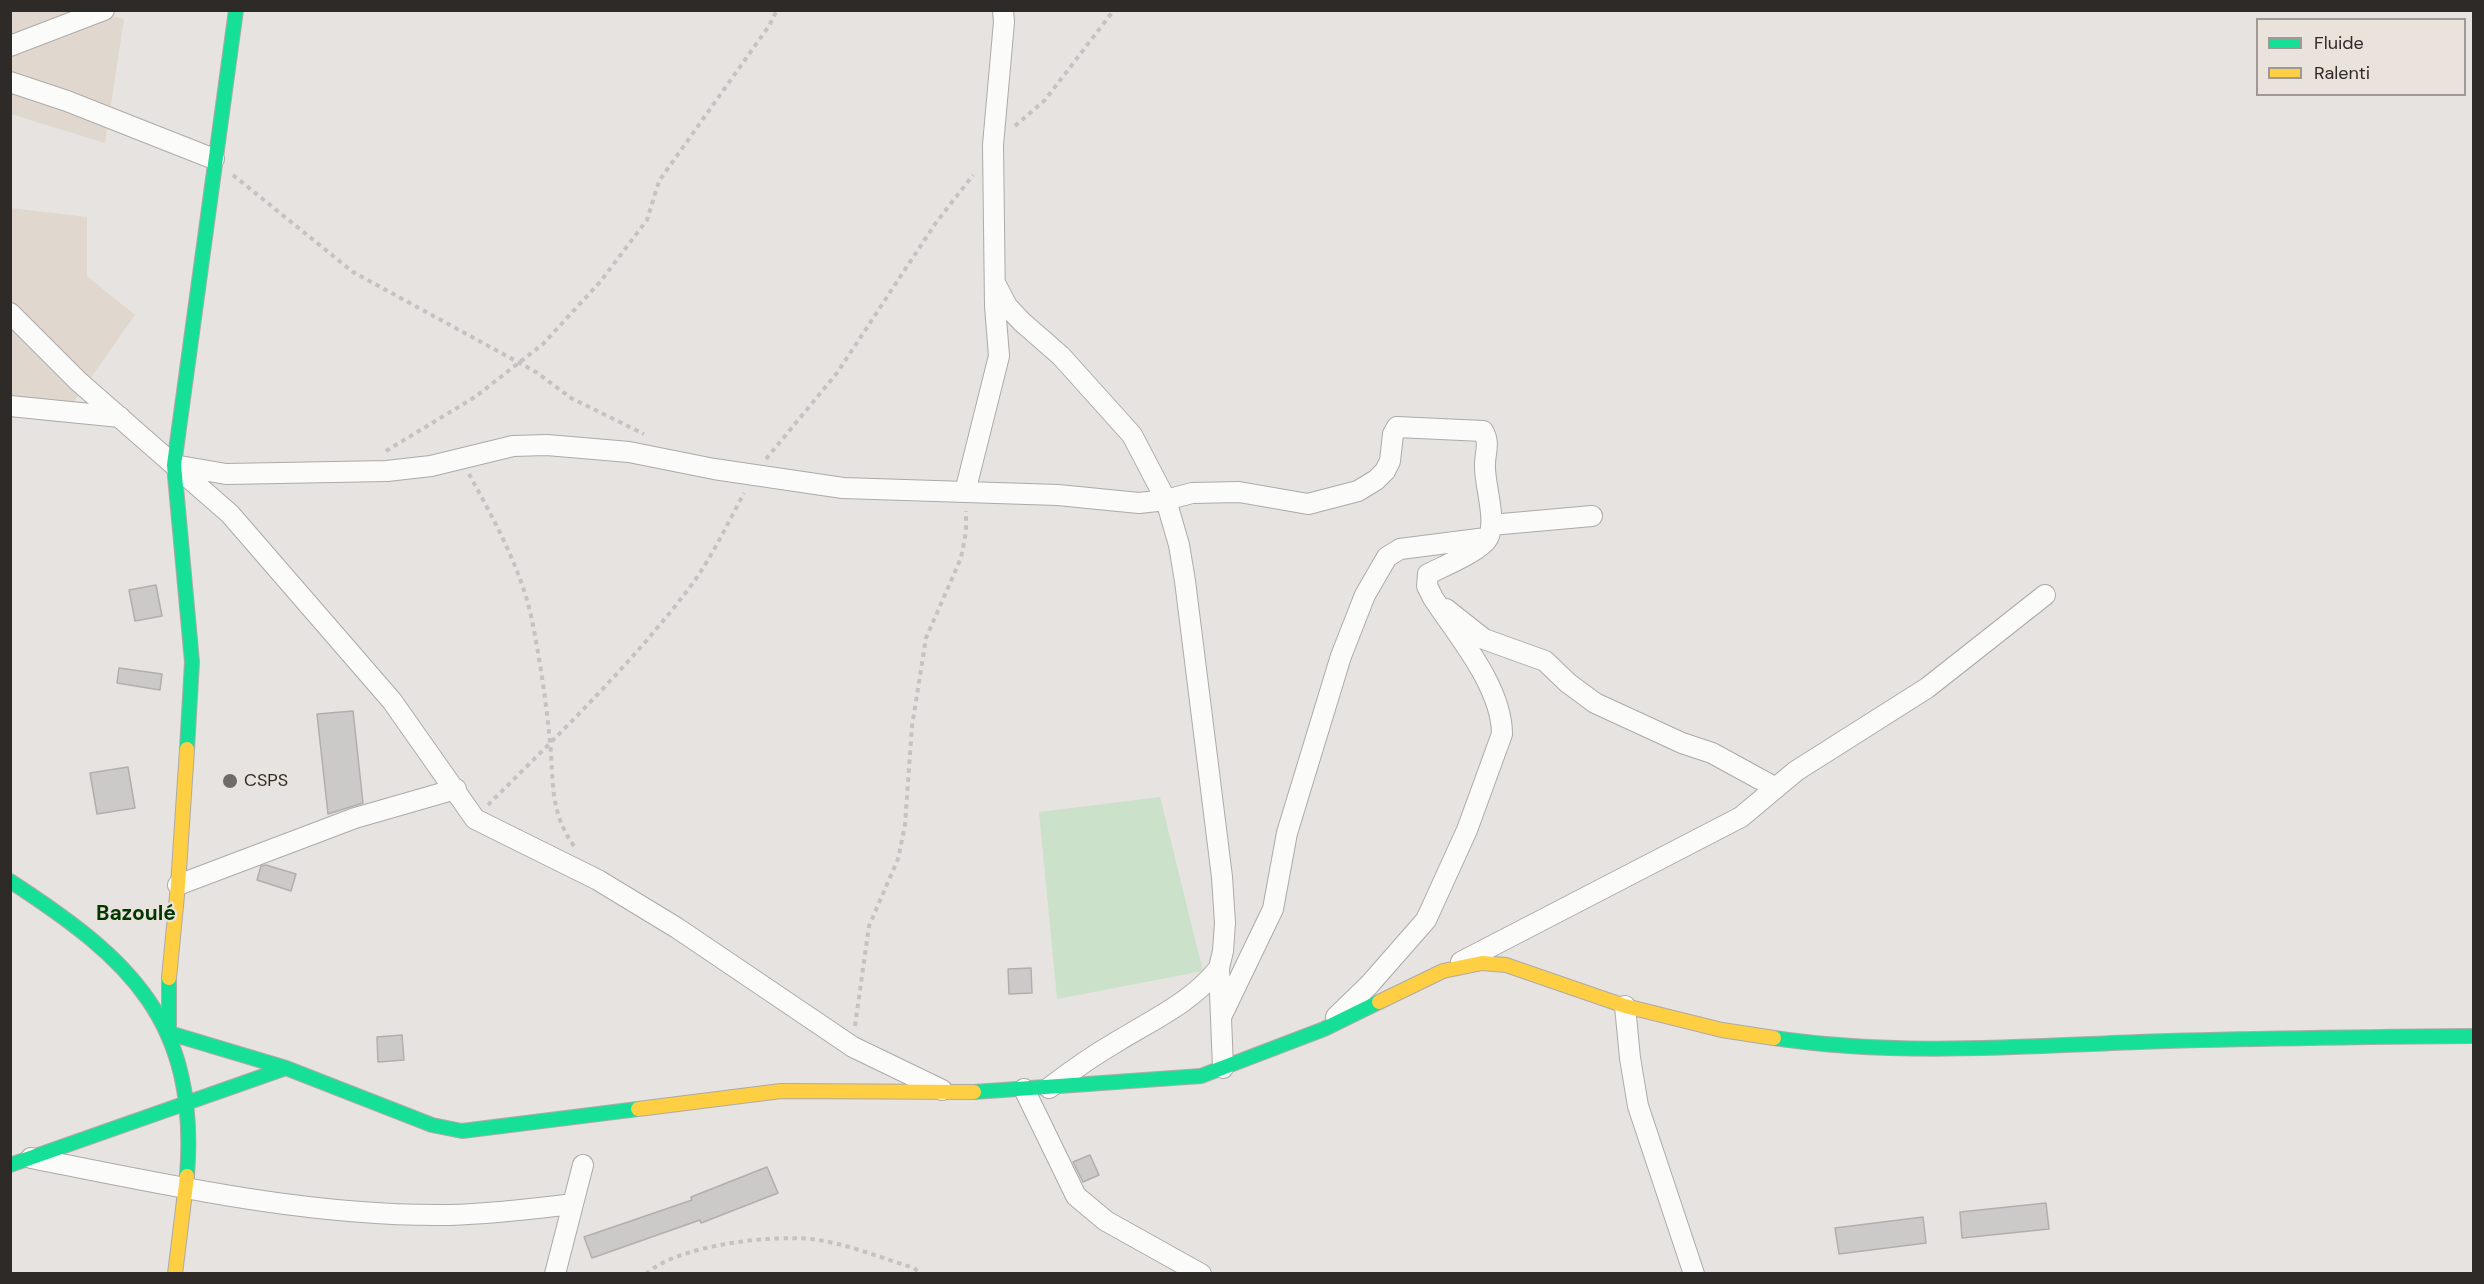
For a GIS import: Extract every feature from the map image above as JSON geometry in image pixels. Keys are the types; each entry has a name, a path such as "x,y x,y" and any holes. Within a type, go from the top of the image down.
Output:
{"street":[{"path":"10,46 104,10"},
{"path":"169,1033 169,966 178,885 192,662 174,465 236,10"},
{"path":"965,492 999,356 995,283 993,145 1005,22 1003,10"},
{"path":"10,82 40,94 67,101 214,159"},
{"path":"995,283 1014,314 1061,356 1089,391 1132,435 1166,500 1179,545 1188,601 1222,877 1225,923 1223,951 1218,968 1206,985 1184,1003 1096,1055 1049,1089"},
{"path":"10,314 78,381 230,514 392,701 475,819 615,890 676,928 853,1047 947,1093"},
{"path":"10,406 120,417"},
{"path":"174,465 226,474 417,468 513,446 547,446 629,452 714,469 754,473 843,488 1058,495 1139,502 1166,500 1192,493 1212,491 1239,492 1308,504 1327,501 1358,491 1385,471 1390,461 1393,434 1397,428 1483,431 1488,444 1485,467 1489,531 1479,547 1428,574 1427,586 1432,598 1484,677 1497,703 1502,720 1502,734 1467,830 1426,920 1369,985 1324,1029"},
{"path":"1221,1017 1273,909 1287,833 1341,656 1365,595 1387,557 1400,549 1489,531 1592,516"},
{"path":"169,1033 286,1068 432,1125 462,1131 781,1091 947,1093 1049,1089 1192,1078 1324,1029 1443,971 1741,817 1796,771 1927,688 2045,595"},
{"path":"1432,598 1484,639 1545,662 1595,703 1682,743 1718,756 1776,788"},
{"path":"178,885 355,818 456,789"},
{"path":"10,881 71,925 134,979 154,1006 169,1033 180,1069 189,1137 188,1187 175,1274"},
{"path":"1443,971 1482,963 1506,965 1625,1006 1722,1030 1817,1044 1931,1050 2269,1037 2474,1036"},
{"path":"1218,968 1223,1068"},
{"path":"1625,1006 1638,1106 1694,1274"},
{"path":"10,1165 286,1068"},
{"path":"1024,1089 1076,1196 1106,1221 1201,1274"},
{"path":"10,1153 274,1202 381,1213 449,1215 493,1213 573,1204"},
{"path":"555,1274 583,1165"}],"path":[{"path":"380,455 458,408 543,344 600,282 647,220 660,181 769,27 777,10"},
{"path":"475,819 628,660 687,591 715,550 754,473 837,373 935,224 977,170 993,145 1045,100 1114,10"},
{"path":"214,159 353,272 519,362 570,398 645,435"},
{"path":"460,458 501,533 526,598 532,620 550,743 554,806 566,834 579,852"},
{"path":"853,1047 869,926 898,859 905,825 912,726 926,638 961,558 966,532 965,492"},
{"path":"646,1274 670,1258 693,1250 720,1244 786,1239 812,1239 842,1245 914,1268 921,1274"}],"shaded area":[{"path":"10,11 76,11 101,13 124,19 105,143 11,114"},
{"path":"10,208 87,217 87,276 135,315 59,423 11,415"}],"green space":[{"path":"1160,797 1203,971 1057,999 1039,812"}],"building":[{"path":"156,585 162,616 135,621 129,590"},
{"path":"119,668 162,674 160,690 117,683"},
{"path":"353,711 363,803 328,814 317,714"},
{"path":"128,767 135,808 97,814 90,773"},
{"path":"266,865 296,874 291,891 257,880 261,866"},
{"path":"1031,968 1032,993 1009,994 1008,969"},
{"path":"402,1035 404,1060 378,1062 377,1037"},
{"path":"1090,1155 1099,1175 1083,1182 1073,1162"},
{"path":"767,1167 778,1193 701,1223 700,1220 592,1258 584,1237 692,1200 691,1197"},
{"path":"2046,1203 2049,1229 1962,1238 1960,1212"},
{"path":"1923,1217 1926,1243 1839,1254 1835,1228"}],"traffic: fast":[{"path":"187,749 192,662 174,465 236,10"},
{"path":"10,881 90,938 122,968 148,1000 168,1035 181,1075 188,1122 187,1176"},
{"path":"169,978 169,1033 286,1068 432,1125 462,1131 638,1109"},
{"path":"974,1092 1201,1076 1324,1029 1379,1002"},
{"path":"1774,1038 1865,1047 1956,1049 2138,1042 2474,1036"},
{"path":"10,1165 286,1068"}],"traffic: slow":[{"path":"169,978 187,749"},
{"path":"1379,1002 1443,971 1482,963 1506,965 1625,1006 1722,1030 1774,1038"},
{"path":"638,1109 781,1091 974,1092"},
{"path":"175,1274 187,1176"}],"place":[{"name":"CSPS","path":"230,781"}],"district":[{"name":"Bazoulé","path":"136,914"}]}
